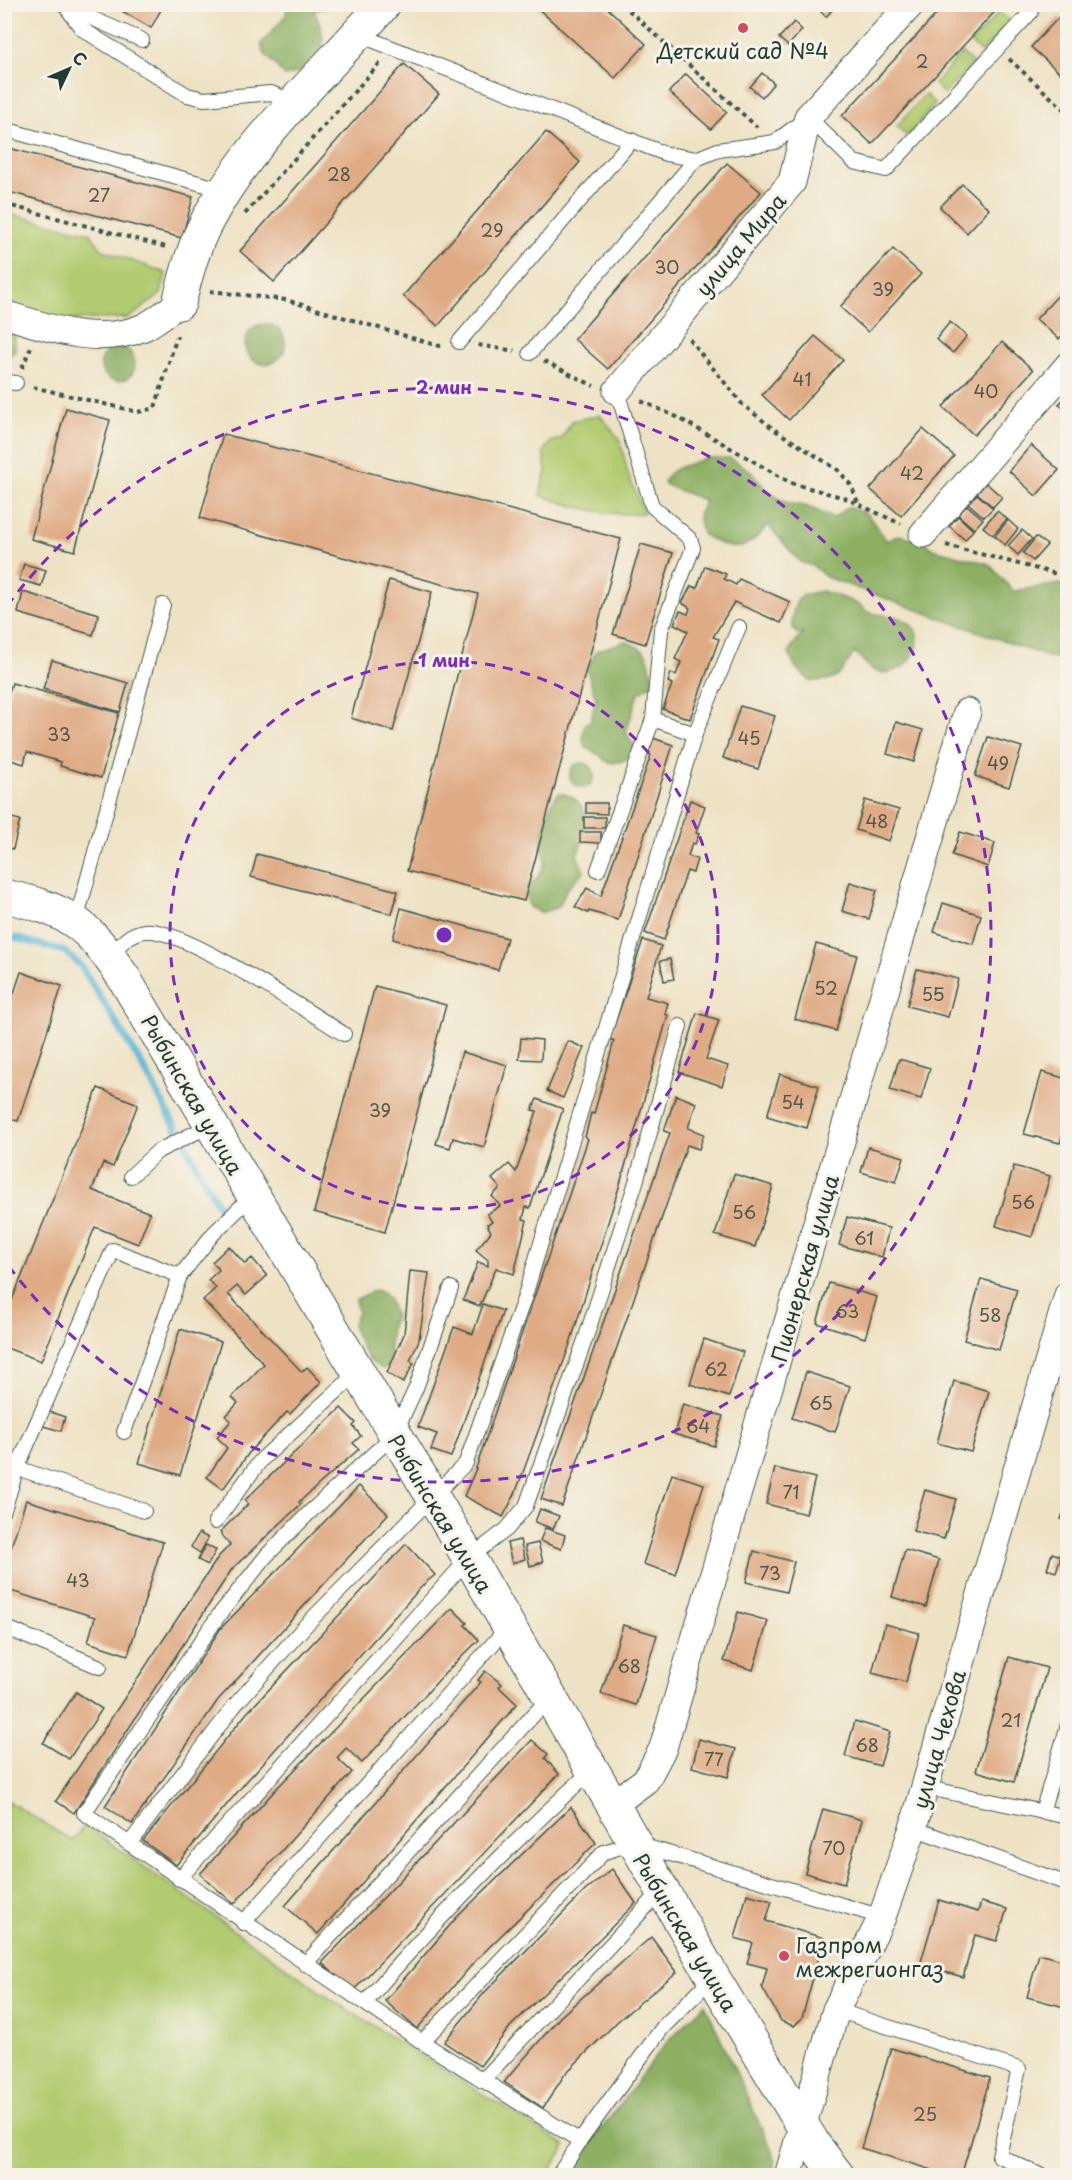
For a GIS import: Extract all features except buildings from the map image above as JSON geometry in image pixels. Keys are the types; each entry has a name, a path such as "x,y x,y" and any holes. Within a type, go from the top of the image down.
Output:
{"main road":[{"path":"181,295 192,254 224,190 295,103 384,4"},
{"name":"Рыбинская улица","path":"4,896 54,908 76,921 97,940 110,957 151,1021 357,1373 469,1558 611,1806 713,1977 802,2125 838,2175"}],"street":[{"name":"улица Мира","path":"617,391 792,182 808,117 911,4"},
{"path":"4,314 66,334 120,333 144,327 181,295"},
{"path":"923,534 1068,366"},
{"name":"Пионерская улица","path":"611,1806 646,1780 663,1748 967,712"},
{"name":"улица Чехова","path":"788,2175 836,2010 882,1917 913,1828 923,1787 1068,1295"}],"lane":[{"path":"65,4 77,12 142,40"},
{"path":"65,4 82,29 187,95 204,99 271,93 295,103"},
{"path":"530,353 696,159 718,150 775,142 808,117 854,162 886,171 1031,12"},
{"path":"358,34 666,154 696,159"},
{"path":"4,129 224,190"},
{"path":"459,342 632,140"},
{"path":"598,870 653,719 661,630 693,549 690,539 652,506 617,391"},
{"path":"76,921 163,605"},
{"path":"129,1844 235,1705 306,1625 466,1463 524,1299 695,734 739,627"},
{"path":"653,719 695,734"},
{"path":"110,957 122,943 140,932 159,932 183,939 344,1034"},
{"path":"179,1879 469,1558 518,1518 526,1506 586,1337 633,1193 680,1026"},
{"path":"131,1176 158,1151 211,1125"},
{"path":"124,1432 180,1276 213,1234 253,1195"},
{"path":"4,1510 17,1468 113,1250 180,1276"},
{"path":"451,1288 416,1388 394,1435 267,1555 219,1615 84,1813 423,2043 580,2141"},
{"path":"215,1522 261,1460 357,1373"},
{"path":"17,1468 144,1511"},
{"path":"4,1627 100,1667"},
{"path":"243,1923 508,1627"},
{"path":"305,1964 549,1698"},
{"path":"1042,1812 1068,1725"},
{"path":"365,2003 417,1941 520,1836 591,1771"},
{"path":"923,1787 1068,1818"},
{"path":"913,1828 1068,1884"},
{"path":"423,2043 604,1852 634,1843 882,1917"},
{"path":"482,2081 662,1890"},
{"path":"558,2175 663,2027 713,1977"},
{"path":"836,2010 1019,2069 999,2156 1042,2175"}],"path":[{"path":"622,4 775,142"},
{"path":"240,220 393,48"},
{"path":"998,49 1068,113"},
{"path":"4,204 192,254"},
{"path":"41,326 10,382 138,412 154,408 180,326 181,295 286,300 439,346 459,342 530,353 587,384 617,391 677,417 790,483 859,505 954,548 1068,577"},
{"path":"676,322 743,405 775,430 838,470 852,485 859,505"}],"green space":[{"path":"287,5 338,5 314,11 322,34 323,44 320,52 316,60 308,67 285,76 263,52 261,44 286,15"},
{"path":"999,12 1010,22 981,53 971,43"},
{"path":"962,53 973,63 944,94 934,84"},
{"path":"925,94 935,104 907,136 897,126"},
{"path":"5,213 90,233 102,250 166,273 161,294 129,318 63,320 5,302"},
{"path":"265,324 273,325 279,330 284,336 284,352 279,358 273,363 265,364 257,363 251,358 246,352 245,344 246,336 251,330 257,325"},
{"path":"5,330 15,335 15,351 5,360"},
{"path":"118,347 130,352 135,364 130,376 118,381 106,376 101,364 106,352"},
{"path":"600,415 620,440 628,474 644,513 604,512 578,507 540,495 546,471 543,452 551,442 562,438 572,421"},
{"path":"706,458 730,458 751,471 767,491 785,502 809,507 833,518 848,507 867,514 887,541 898,535 923,540 933,549 989,564 1013,591 1059,584 1067,588 1067,659 1048,657 826,577 813,566 800,562 768,525 752,541 738,547 722,545 702,534 698,515 705,501 664,483 666,477 675,469"},
{"path":"822,591 853,602 868,612 899,617 908,622 915,630 918,640 912,658 905,665 886,673 872,670 855,652 837,676 828,680 810,681 796,668 789,654 792,646 803,633 796,633 793,614 796,603 802,596"},
{"path":"625,641 640,648 647,656 653,683 638,694 626,733 634,746 633,755 613,763 588,749 584,743 585,724 591,720 596,699 587,670 596,651"},
{"path":"582,763 590,767 594,775 590,783 582,787 574,783 570,775 574,767"},
{"path":"559,793 578,801 583,808 584,836 577,855 584,871 566,890 559,907 541,913 529,907 525,891 543,869 545,862 542,847 544,826 552,804"},
{"path":"375,1290 386,1297 395,1317 391,1326 389,1366 383,1369 367,1356 352,1325 358,1312 355,1300"},
{"path":"5,1799 72,1841 85,1825 338,2004 566,2146 547,2175 5,2175"},
{"path":"705,2004 776,2160 771,2175 568,2175 667,2042"}],"waterway":[{"path":"16,938 64,951 81,966 142,1065 180,1135"},
{"path":"184,1142 219,1207"}],"place":[{"name":"Детский сад №4","path":"743,28"},
{"name":"Газпром межрегионгаз","path":"784,1956"}]}
